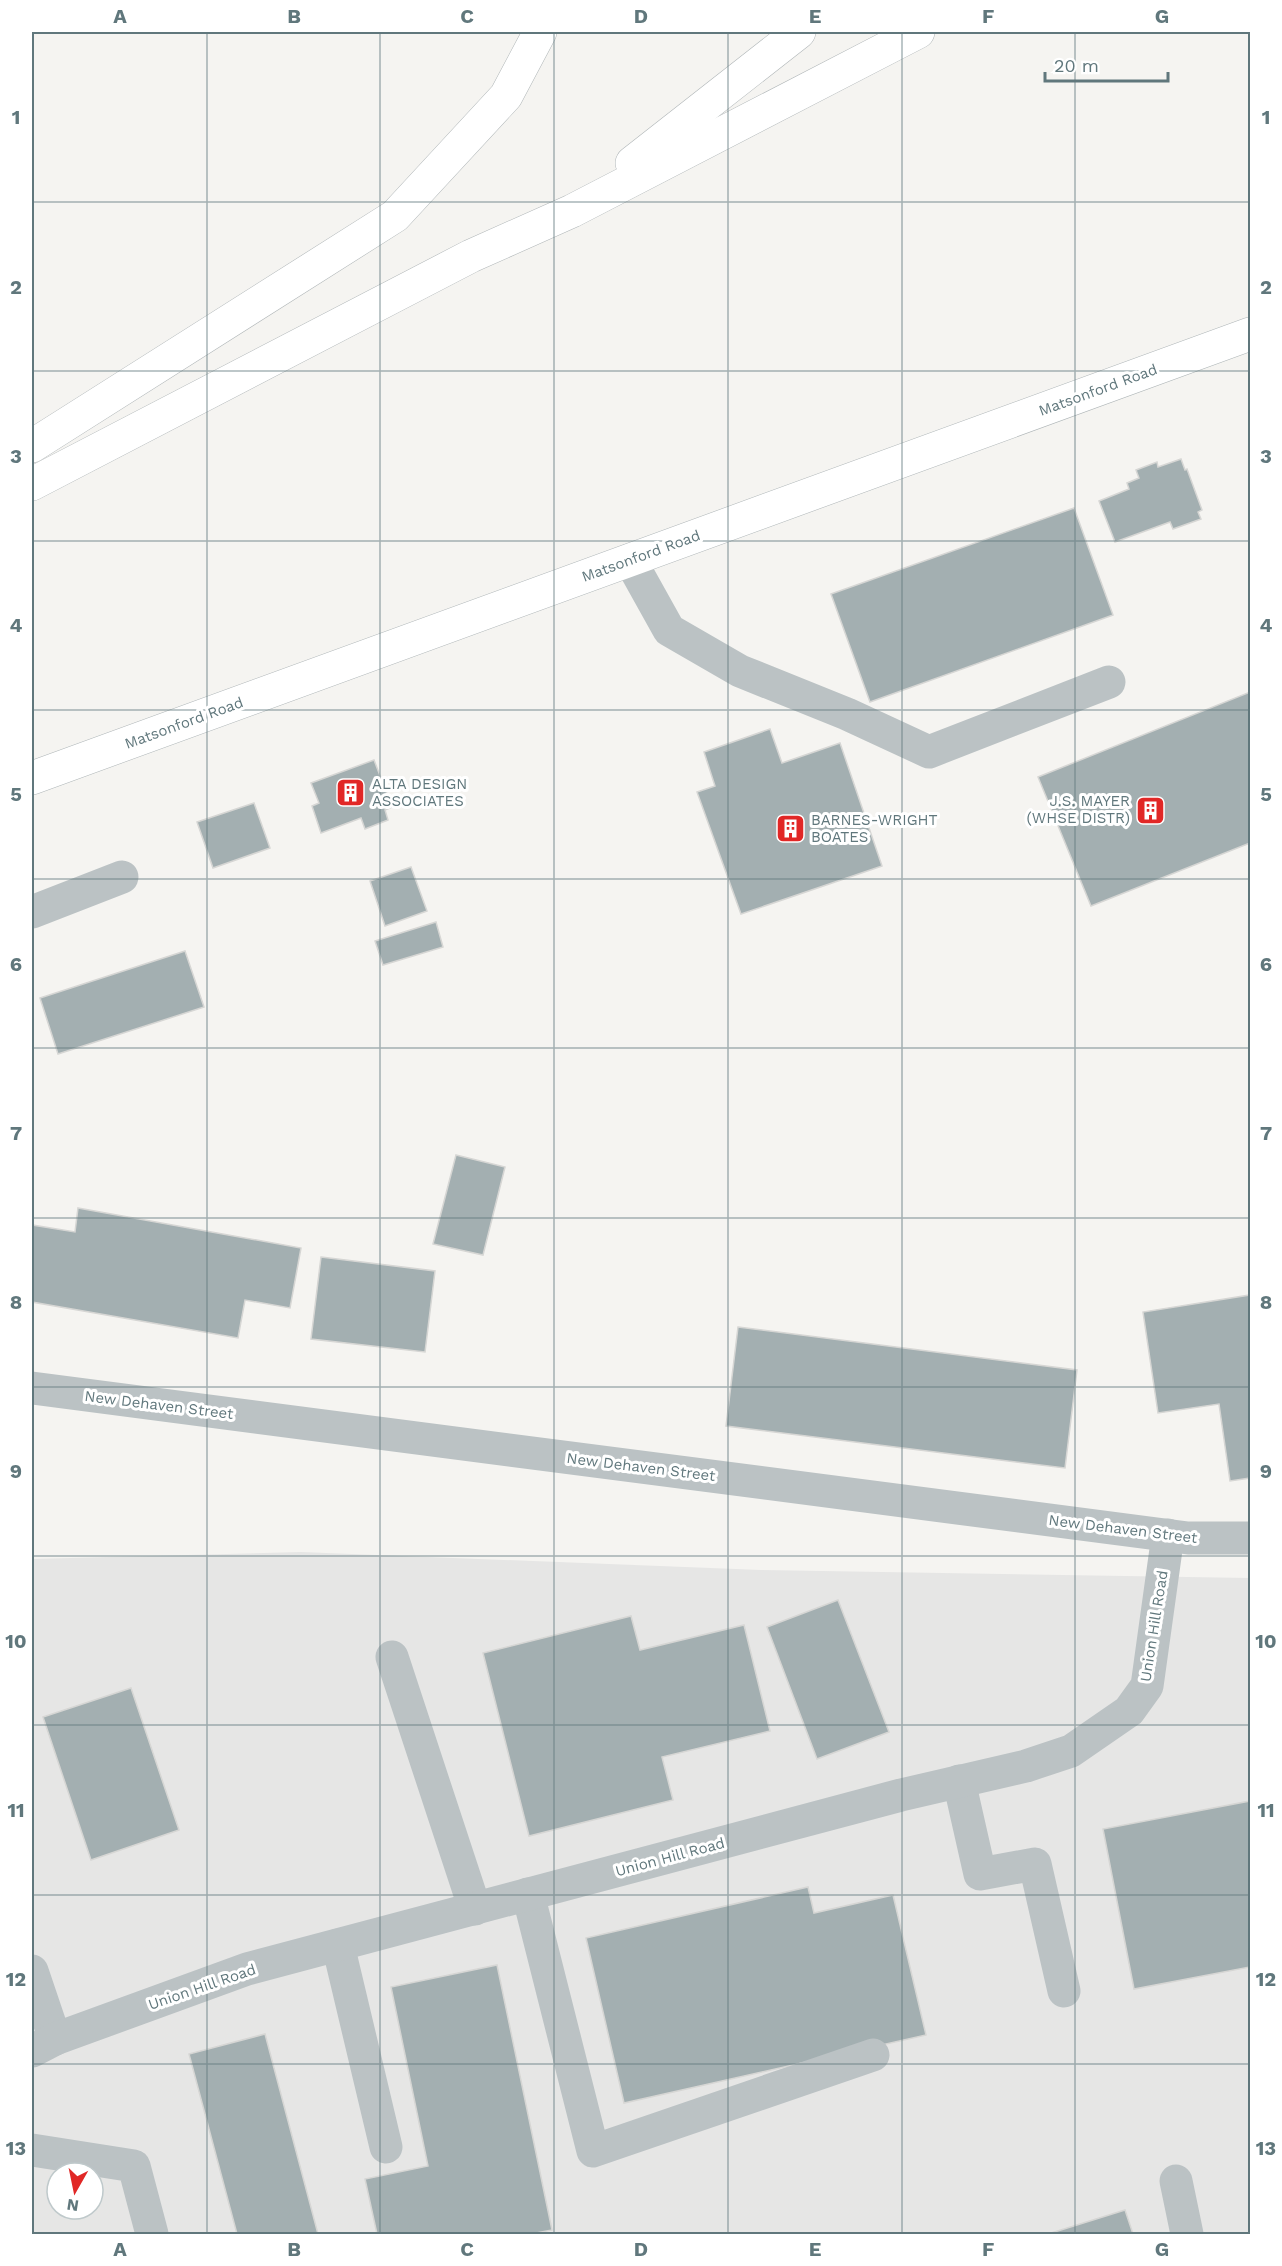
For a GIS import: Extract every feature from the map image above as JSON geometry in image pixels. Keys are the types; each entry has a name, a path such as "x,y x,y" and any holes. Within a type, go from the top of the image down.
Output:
{"main road":[{"path":"32,446 395,216 506,96 540,32"},
{"path":"572,211 799,32"},
{"path":"32,484 471,256 572,211 918,32"},
{"name":"Matsonford Road","path":"32,778 1251,334"}],"street":[{"path":"630,560 669,630 740,671 847,714 929,752 1109,682"},
{"path":"32,912 122,877"},
{"name":"New Dehaven Street","path":"32,1388 1168,1536 1251,1539"},
{"name":"Union Hill Road","path":"43,2045 248,1969 959,1781 1026,1766 1071,1751 1129,1711 1147,1686 1168,1536"},
{"path":"392,1657 475,1909"},
{"path":"959,1781 980,1874 1035,1864 1064,1991"},
{"path":"528,1894 592,2151 873,2055"},
{"path":"338,1946 386,2147"},
{"path":"32,1971 43,2045"},
{"path":"32,2150 134,2166 153,2235"},
{"path":"1176,2181 1187,2235"}],"shaded area":[{"path":"301,1552 761,1570 1250,1578 1250,2234 32,2234 32,1559"}],"building":[{"path":"1181,459 1202,510 1198,512 1201,519 1173,529 1170,522 1115,542 1099,501 1129,489 1127,483 1139,478 1136,470 1157,462 1158,467"},
{"path":"1074,508 1113,615 870,702 831,594"},
{"name":"J.S. MAYER (WHSE DISTR)","path":"1250,692 1250,843 1091,906 1038,777"},
{"name":"BARNES-WRIGHT BOATES","path":"770,729 782,763 840,743 882,866 741,914 697,792 715,786 704,752"},
{"name":"ALTA DESIGN ASSOCIATES","path":"374,760 392,807 385,810 388,820 365,829 361,818 321,833 312,806 319,803 311,783"},
{"path":"254,803 270,848 213,868 197,822"},
{"path":"411,867 427,911 385,926 370,881"},
{"path":"436,922 443,947 383,965 375,941"},
{"path":"185,951 204,1007 58,1054 40,998"},
{"path":"456,1155 505,1167 483,1255 433,1244"},
{"path":"78,1208 301,1248 290,1308 245,1300 238,1338 32,1302 32,1225 75,1232"},
{"path":"321,1257 435,1271 425,1352 311,1339"},
{"path":"1250,1295 1250,1478 1230,1481 1219,1404 1158,1413 1143,1312"},
{"path":"738,1327 1077,1370 1065,1468 726,1426"},
{"path":"838,1600 889,1732 817,1759 767,1627"},
{"path":"631,1616 640,1650 744,1625 770,1731 662,1757 673,1800 529,1836 483,1653"},
{"path":"131,1688 179,1830 91,1860 43,1717"},
{"path":"1250,1801 1250,1967 1134,1989 1103,1829"},
{"path":"808,1887 814,1913 893,1895 926,2035 624,2103 586,1938"},
{"path":"497,1965 552,2230 531,2234 377,2234 365,2179 428,2166 391,1987"},
{"path":"265,2034 318,2234 237,2234 189,2054"},
{"path":"1125,2210 1133,2234 1048,2234"}],"place":[{"name":"ALTA DESIGN ASSOCIATES","path":"351,793"},
{"name":"J.S. MAYER (WHSE DISTR)","path":"1151,810"},
{"name":"BARNES-WRIGHT BOATES","path":"790,829"}]}
